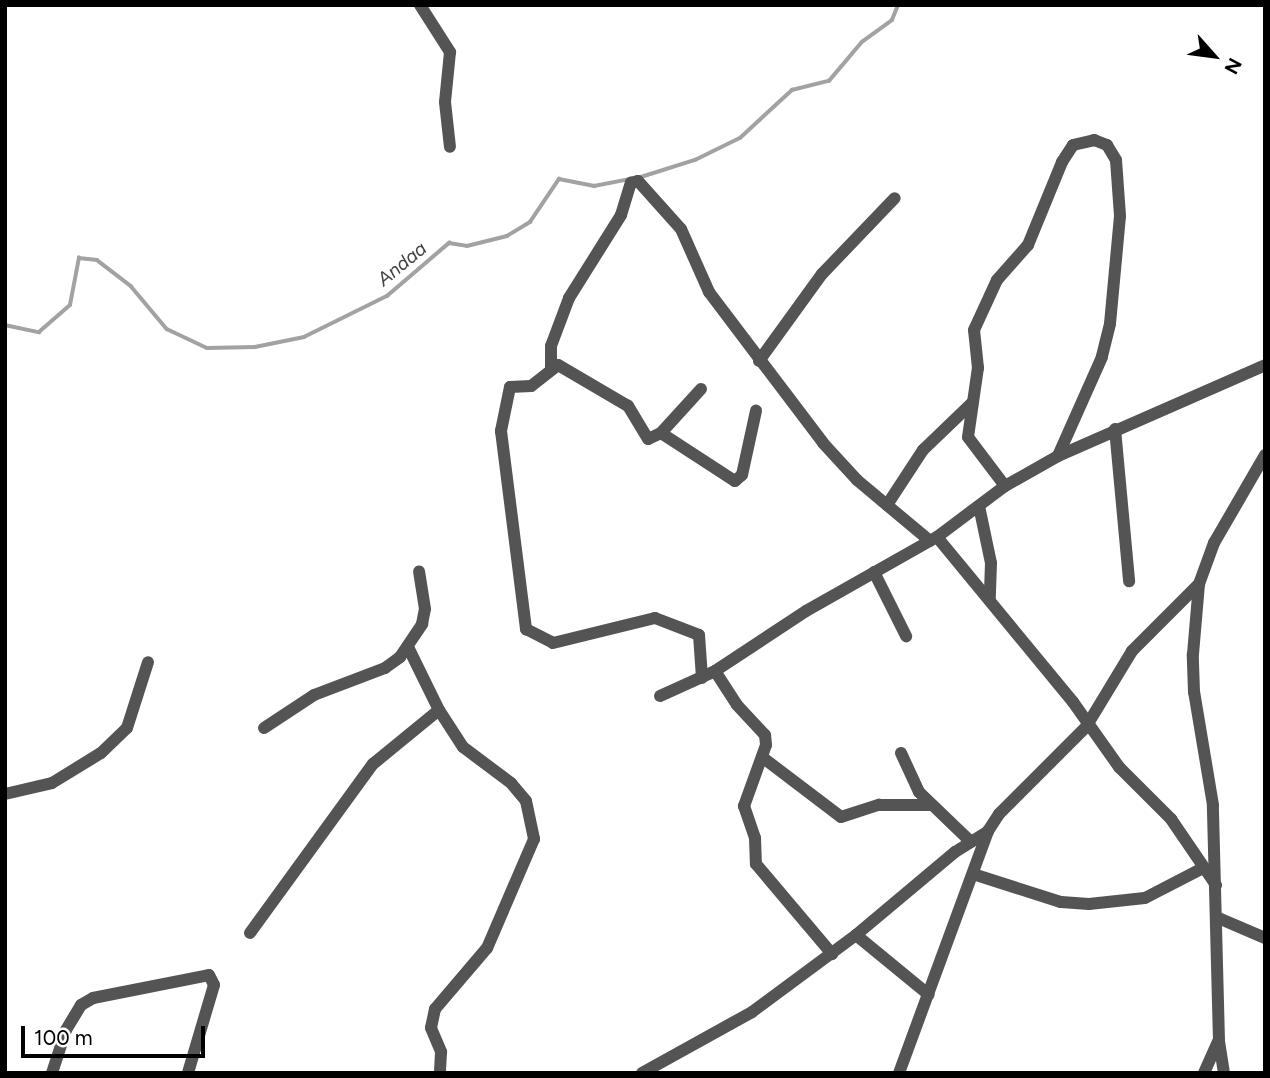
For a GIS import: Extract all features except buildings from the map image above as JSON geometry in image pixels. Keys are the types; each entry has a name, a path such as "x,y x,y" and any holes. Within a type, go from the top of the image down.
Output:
{"street":[{"path":"420,5 450,51 445,102 450,147"},
{"path":"1005,486 968,437 978,368 974,330 997,279 1028,245 1043,200 1073,145 1082,139 1107,145 1115,152 1120,216 1111,324 1102,358 1058,456"},
{"path":"551,367 551,346 569,298 621,215 635,180 681,229 703,283 823,443 887,505 934,539 990,598 1073,702 1086,727 1171,820 1217,885"},
{"path":"760,361 822,274 895,198"},
{"path":"660,696 715,671 874,572 934,539 1005,486 1058,456 1265,365"},
{"path":"701,389 661,433 648,439 628,406 564,366 551,367 531,386 510,387 501,431 526,629 553,643 655,618 699,635 702,678"},
{"path":"887,505 929,443 972,403"},
{"path":"661,433 735,481 742,475 756,411"},
{"path":"1115,429 1129,581"},
{"path":"1224,1073 1219,1041 1213,805 1194,692 1199,584 1214,543 1265,455"},
{"path":"979,506 991,563 990,598"},
{"path":"264,728 314,695 385,668 408,647 425,609 419,570"},
{"path":"874,572 906,636"},
{"path":"899,1073 988,831 999,814 1086,727 1132,651 1199,584"},
{"path":"408,647 439,710 463,747 511,783 526,801 534,839 487,948 435,1009 431,1028 441,1052 440,1073"},
{"path":"5,794 52,783 101,753 127,728 148,662"},
{"path":"715,671 737,705 765,735 762,757 744,806 755,838 756,864 832,954"},
{"path":"250,933 373,764 439,710"},
{"path":"901,753 908,776 932,805 971,842"},
{"path":"762,757 841,817 879,805 932,805"},
{"path":"642,1073 752,1012 832,954 988,831"},
{"path":"974,874 1061,902 1089,904 1145,898 1203,868"},
{"path":"1216,917 1265,938"},
{"path":"856,935 929,996"},
{"path":"52,1073 66,1030 81,1005 93,998 209,975 214,985 188,1073"},
{"path":"1204,1073 1219,1041"}],"waterway":[{"name":"Andaa","path":"641,177 695,160 740,138 792,90 829,81 862,42 892,20 898,5"},
{"name":"Andaa","path":"5,325 39,332 70,305 79,258 97,260 131,286 167,329 207,348 255,347 304,337 387,296 449,243 467,246 507,236 530,222 559,179 594,186 630,179"}]}
